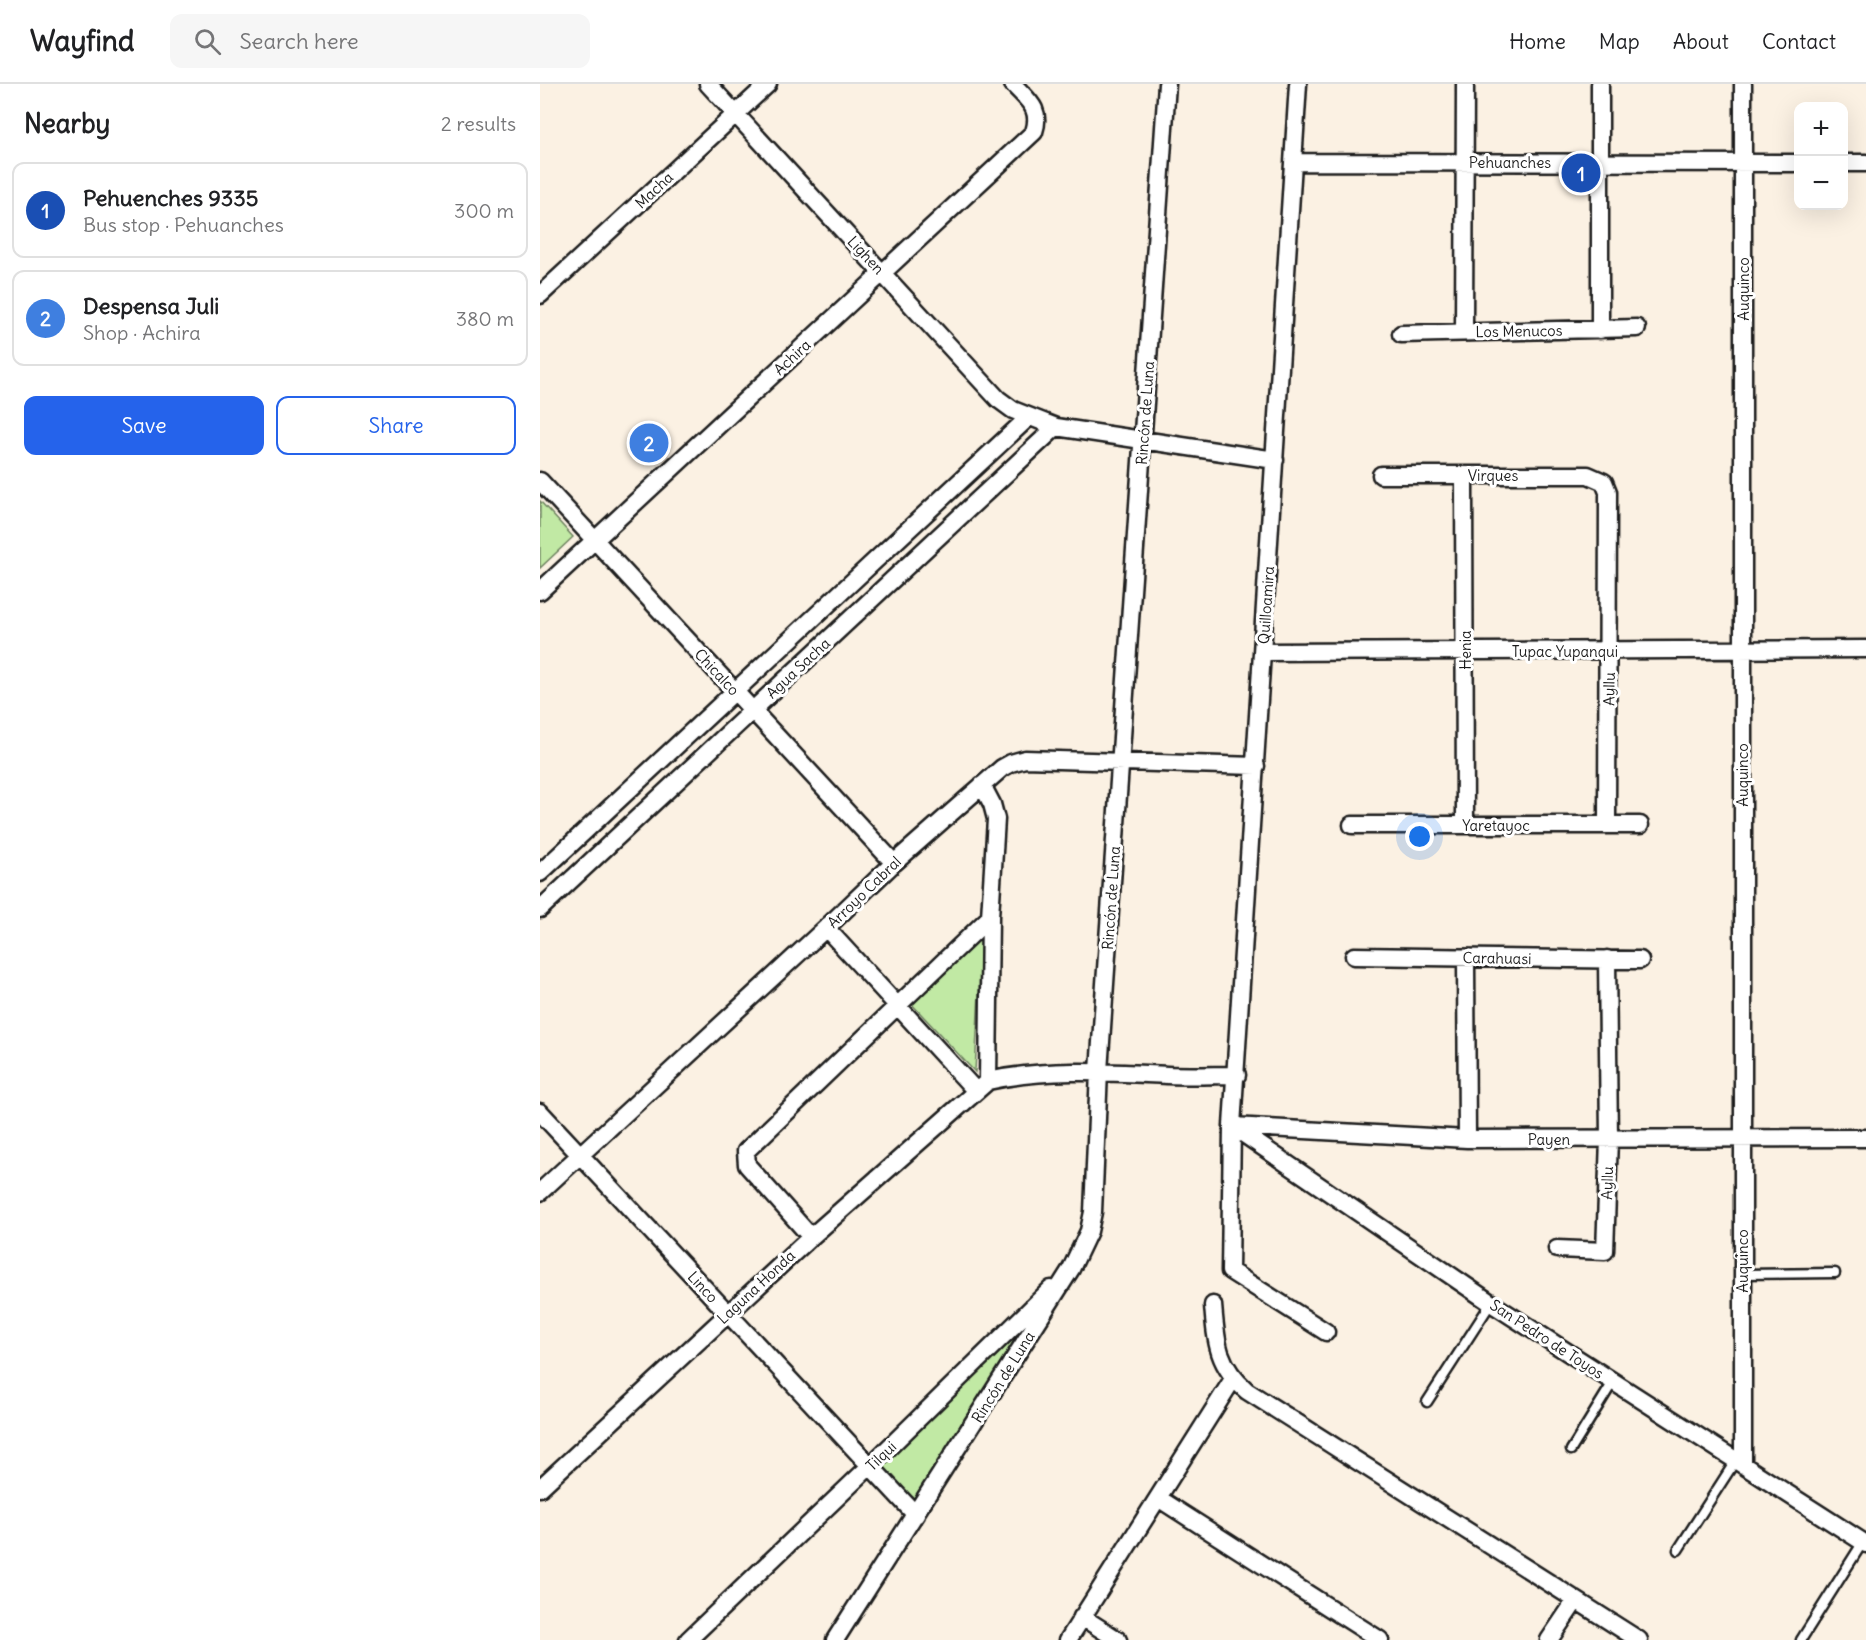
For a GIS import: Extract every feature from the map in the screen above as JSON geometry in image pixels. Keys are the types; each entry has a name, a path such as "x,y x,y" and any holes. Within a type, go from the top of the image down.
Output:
{"street":[{"name":"Lighen","path":"708,84 999,399 1013,410 1029,417"},
{"name":"Macha","path":"540,295 768,84"},
{"name":"Achira","path":"540,591 1035,132 1038,120 1036,110 1012,84"},
{"name":"Rincón de Luna","path":"835,1640 1071,1269 1089,1231 1093,1212 1099,1071 1167,84"},
{"name":"Quilloamira","path":"1298,84 1232,1126 1230,1271 1326,1332"},
{"path":"1464,332 1465,84"},
{"path":"1600,84 1600,330"},
{"name":"Auquinco","path":"1740,1463 1743,84"},
{"name":"Pehuanches","path":"1294,162 1794,163"},
{"path":"1848,163 1866,163"},
{"name":"Los Menucos","path":"1401,334 1637,328"},
{"path":"1029,417 1056,427 1275,460"},
{"name":"Agua Sacha","path":"540,873 1029,417"},
{"name":"Agua Sacha","path":"540,909 1056,427"},
{"name":"Virques","path":"1381,475 1588,475 1604,482"},
{"name":"Henia","path":"1464,475 1465,825"},
{"name":"Chicalco","path":"540,481 894,863"},
{"name":"Ayllu","path":"1604,482 1608,492 1607,825"},
{"name":"Tupac Yupanqui","path":"1263,652 1866,649"},
{"name":"Arroyo Cabral","path":"540,1192 894,863 1002,768 1025,759 1256,766"},
{"path":"981,1085 996,819 992,804 982,785"},
{"name":"Yaretayoc","path":"1352,825 1640,825"},
{"path":"811,1237 747,1165 746,1151 990,917"},
{"path":"826,928 898,1006 981,1085"},
{"name":"Carahuasi","path":"1354,956 1640,960"},
{"path":"1466,958 1467,1139"},
{"name":"Ayllu","path":"1557,1249 1605,1251 1609,1139 1607,959"},
{"name":"Laguna Honda","path":"540,1488 811,1237 981,1085 1013,1075 1099,1071 1170,1075 1237,1075"},
{"name":"Linco","path":"540,1112 916,1515"},
{"name":"Payen","path":"1232,1126 1467,1139 1866,1138"},
{"name":"San Pedro de Toyos","path":"1232,1126 1491,1303 1865,1543"},
{"name":"Tilqui","path":"688,1640 1071,1269"},
{"path":"1214,1305 1216,1339 1223,1363 1233,1379 1639,1640"},
{"path":"1068,1640 1233,1379"},
{"path":"1158,1498 1380,1640"},
{"path":"1549,1640 1576,1600"},
{"path":"1082,1617 1118,1640"}],"lane":[{"path":"1742,1274 1836,1273"},
{"path":"1427,1402 1491,1303"},
{"path":"1571,1450 1613,1382"},
{"path":"1678,1550 1740,1463"},
{"path":"1801,1640 1865,1543"}],"green space":[{"path":"540,501 573,537 540,568"},
{"path":"982,932 975,1072 908,1000"},
{"path":"1061,1287 909,1516 869,1475"}],"place":[{"name":"Pehuenches 9335","path":"1581,173"},
{"name":"Despensa Juli","path":"649,443"}]}
